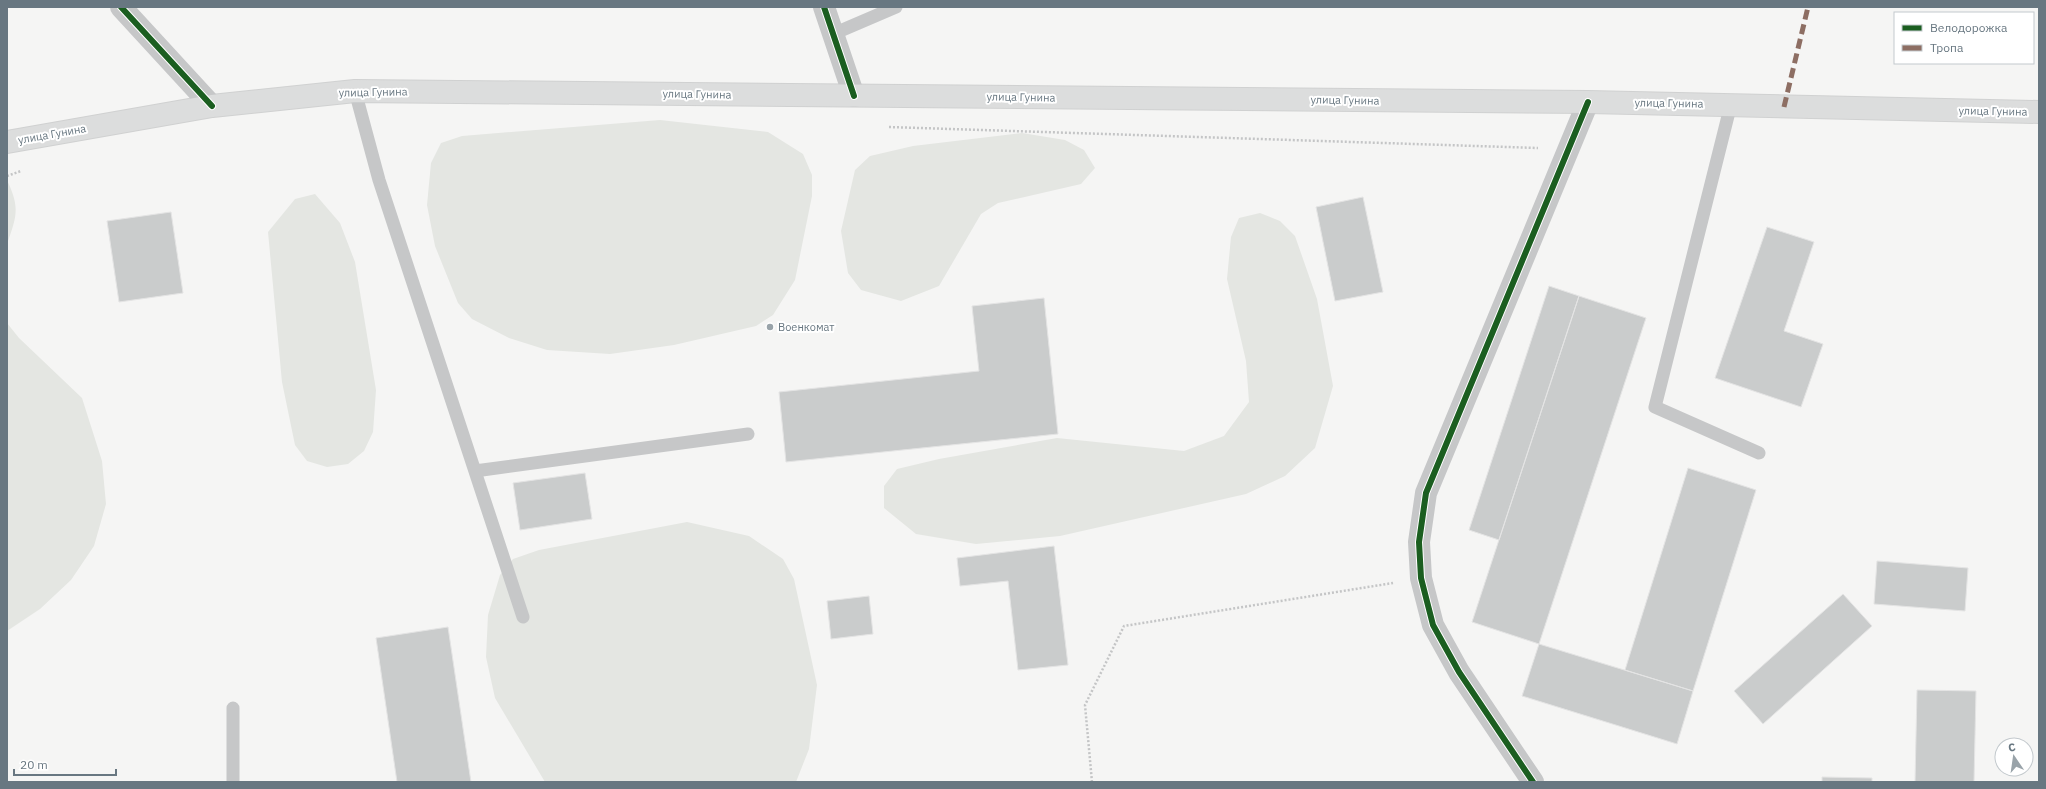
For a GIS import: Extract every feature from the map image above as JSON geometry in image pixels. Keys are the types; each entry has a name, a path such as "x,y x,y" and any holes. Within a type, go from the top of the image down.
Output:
{"main road":[{"name":"улица Гунина","path":"7,142 212,106 355,91 1588,102 2039,112"}],"street":[{"path":"824,7 854,96"},
{"path":"126,9 212,106"},
{"path":"1528,782 1459,672 1433,625 1421,578 1419,542 1426,493 1588,102"}],"lane":[{"path":"833,34 896,7"},
{"path":"355,91 379,180 523,617"},
{"path":"1731,104 1656,407 1759,453"},
{"path":"475,472 748,434"},
{"path":"233,782 234,708"}],"path":[{"path":"881,127 1545,148"},
{"path":"7,176 28,168"},
{"path":"1092,782 1085,706 1124,626 1421,578"}],"shaded area":[{"path":"660,120 768,132 803,154 812,175 812,196 795,280 773,315 756,326 674,345 610,354 547,350 509,338 472,319 458,303 435,246 427,205 431,163 441,143 462,136"},
{"path":"1022,133 1065,140 1084,150 1095,168 1081,184 998,203 981,214 939,286 901,301 861,290 848,273 841,231 855,170 870,156 913,146"},
{"path":"7,180 14,198 16,212 7,244"},
{"path":"315,194 340,223 355,262 376,390 373,432 364,451 348,464 327,467 307,461 295,445 282,382 268,232 295,199"},
{"path":"1260,213 1280,221 1295,236 1317,299 1333,386 1315,448 1285,476 1246,494 1060,536 976,544 916,534 884,508 884,486 897,469 939,459 1057,438 1184,451 1224,436 1249,402 1246,361 1227,279 1231,237 1239,218"},
{"path":"7,323 19,338 82,398 102,461 106,504 94,546 71,580 40,609 7,631"},
{"path":"687,522 749,536 783,559 794,579 817,685 809,749 796,782 545,782 495,698 486,657 488,615 500,575 513,559 539,550"}],"building":[{"path":"1363,197 1383,292 1335,301 1316,207"},
{"path":"171,212 183,293 119,302 107,221"},
{"path":"1767,227 1814,242 1784,331 1823,344 1801,407 1715,378"},
{"path":"1549,286 1579,296 1499,540 1469,530"},
{"path":"1579,296 1646,318 1539,644 1472,622"},
{"path":"1044,298 1058,434 786,462 779,392 979,371 972,306"},
{"path":"1688,468 1756,490 1693,691 1625,670"},
{"path":"585,473 592,519 520,530 513,483"},
{"path":"1054,546 1068,665 1018,670 1008,581 960,586 957,558"},
{"path":"1877,561 1968,568 1965,611 1874,604"},
{"path":"1843,594 1872,626 1763,724 1734,691"},
{"path":"869,596 873,634 831,639 827,601"},
{"path":"448,627 471,782 397,782 376,638"},
{"path":"1539,644 1693,691 1677,744 1522,696"},
{"path":"1917,690 1976,691 1974,782 1915,782"},
{"path":"1822,777 1872,778 1872,782 1822,782"}],"marked path":[{"path":"1784,107 1808,7"}],"cycle path":[{"path":"121,7 212,106"},
{"path":"824,7 854,96"},
{"path":"1533,782 1459,672 1433,625 1421,578 1419,542 1426,493 1588,102"}],"place":[{"name":"Военкомат","path":"770,327"}]}
